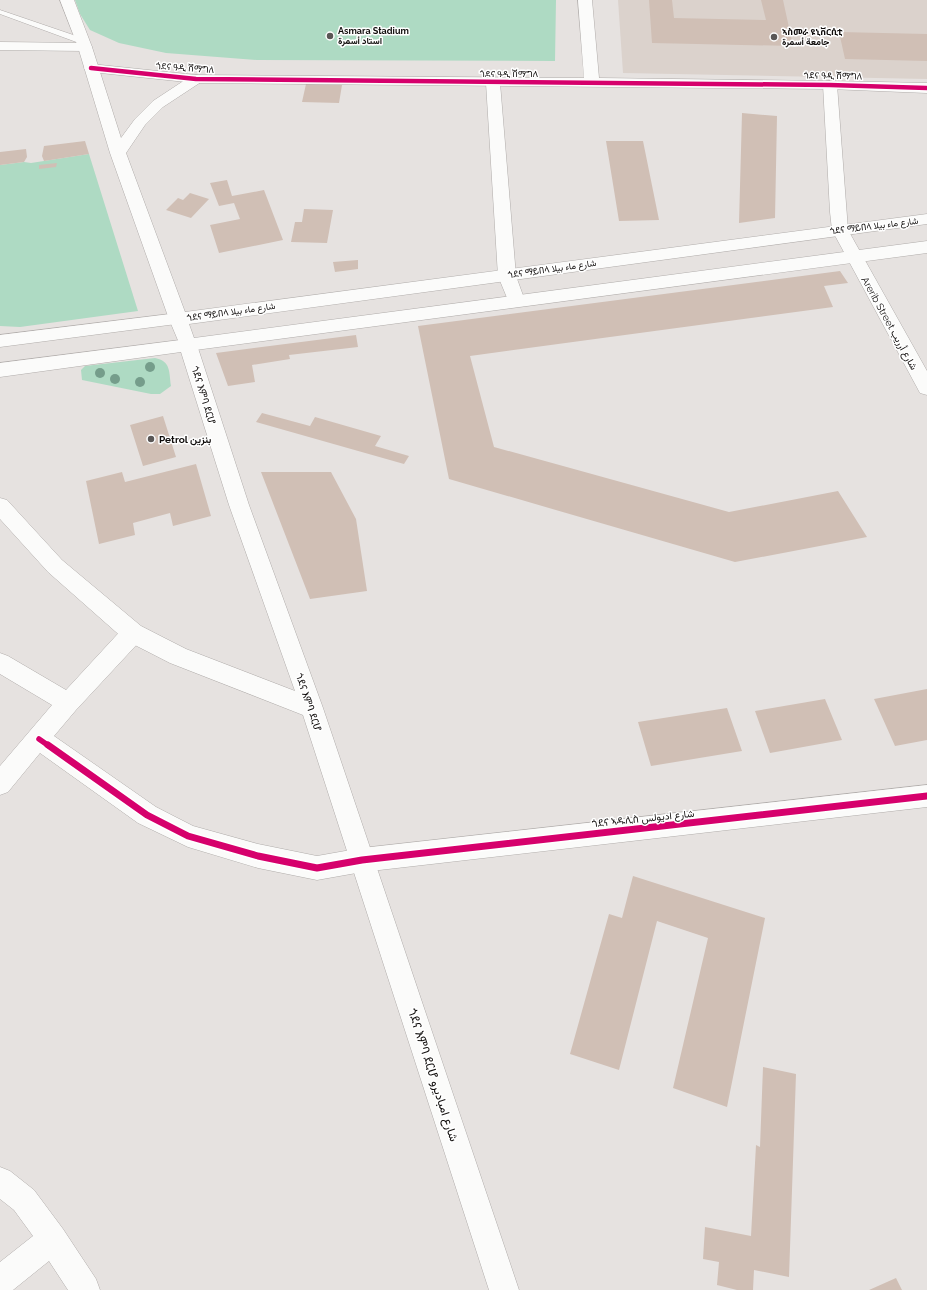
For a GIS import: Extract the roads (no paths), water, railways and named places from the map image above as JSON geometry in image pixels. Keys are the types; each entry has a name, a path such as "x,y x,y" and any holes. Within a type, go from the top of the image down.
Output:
{"main road":[{"name":"ጎደና እምባ ደርሆ","path":"67,0 84,44 118,153 188,345 239,506 312,708 362,860"},
{"path":"585,0 592,82"},
{"path":"0,46 84,44"},
{"name":"ጎደና ዓዲ ሽማግለ","path":"91,68 196,79 493,83 592,82 830,85 927,88"},
{"path":"118,153 140,122 158,104 196,79"},
{"path":"493,83 507,276 516,301"},
{"path":"830,85 840,230"},
{"path":"922,220 927,236"},
{"name":"ጎደና ማይበላ شارع ماء بيلا","path":"0,341 507,276 922,220"},
{"name":"Arerib Street شارع أرريب","path":"840,230 927,388"},
{"path":"0,370 927,247"},
{"path":"0,506 54,566 132,634 178,656 312,708"},
{"path":"0,784 68,703 132,634"},
{"path":"0,663 68,703"},
{"name":"ጎደና ኣዱሊስ شارع اديولس","path":"39,739 147,815 188,836 258,856 317,868 362,860 927,796"},
{"name":"ጎደና እምባ ደርሆ شارع امباديرو","path":"362,860 504,1290"},
{"path":"0,1181 24,1200 53,1239 85,1290"},
{"path":"0,1280 53,1239"}],"lane":[{"path":"0,12 84,44"}],"place":[{"name":"Asmara Stadium استاد أسمرة","path":"330,36"},
{"name":"ኣስመራ ዩኒቨርሲቲ جامعة أسمرة","path":"774,37"},
{"name":"Petrol بنزين","path":"151,439"}]}
